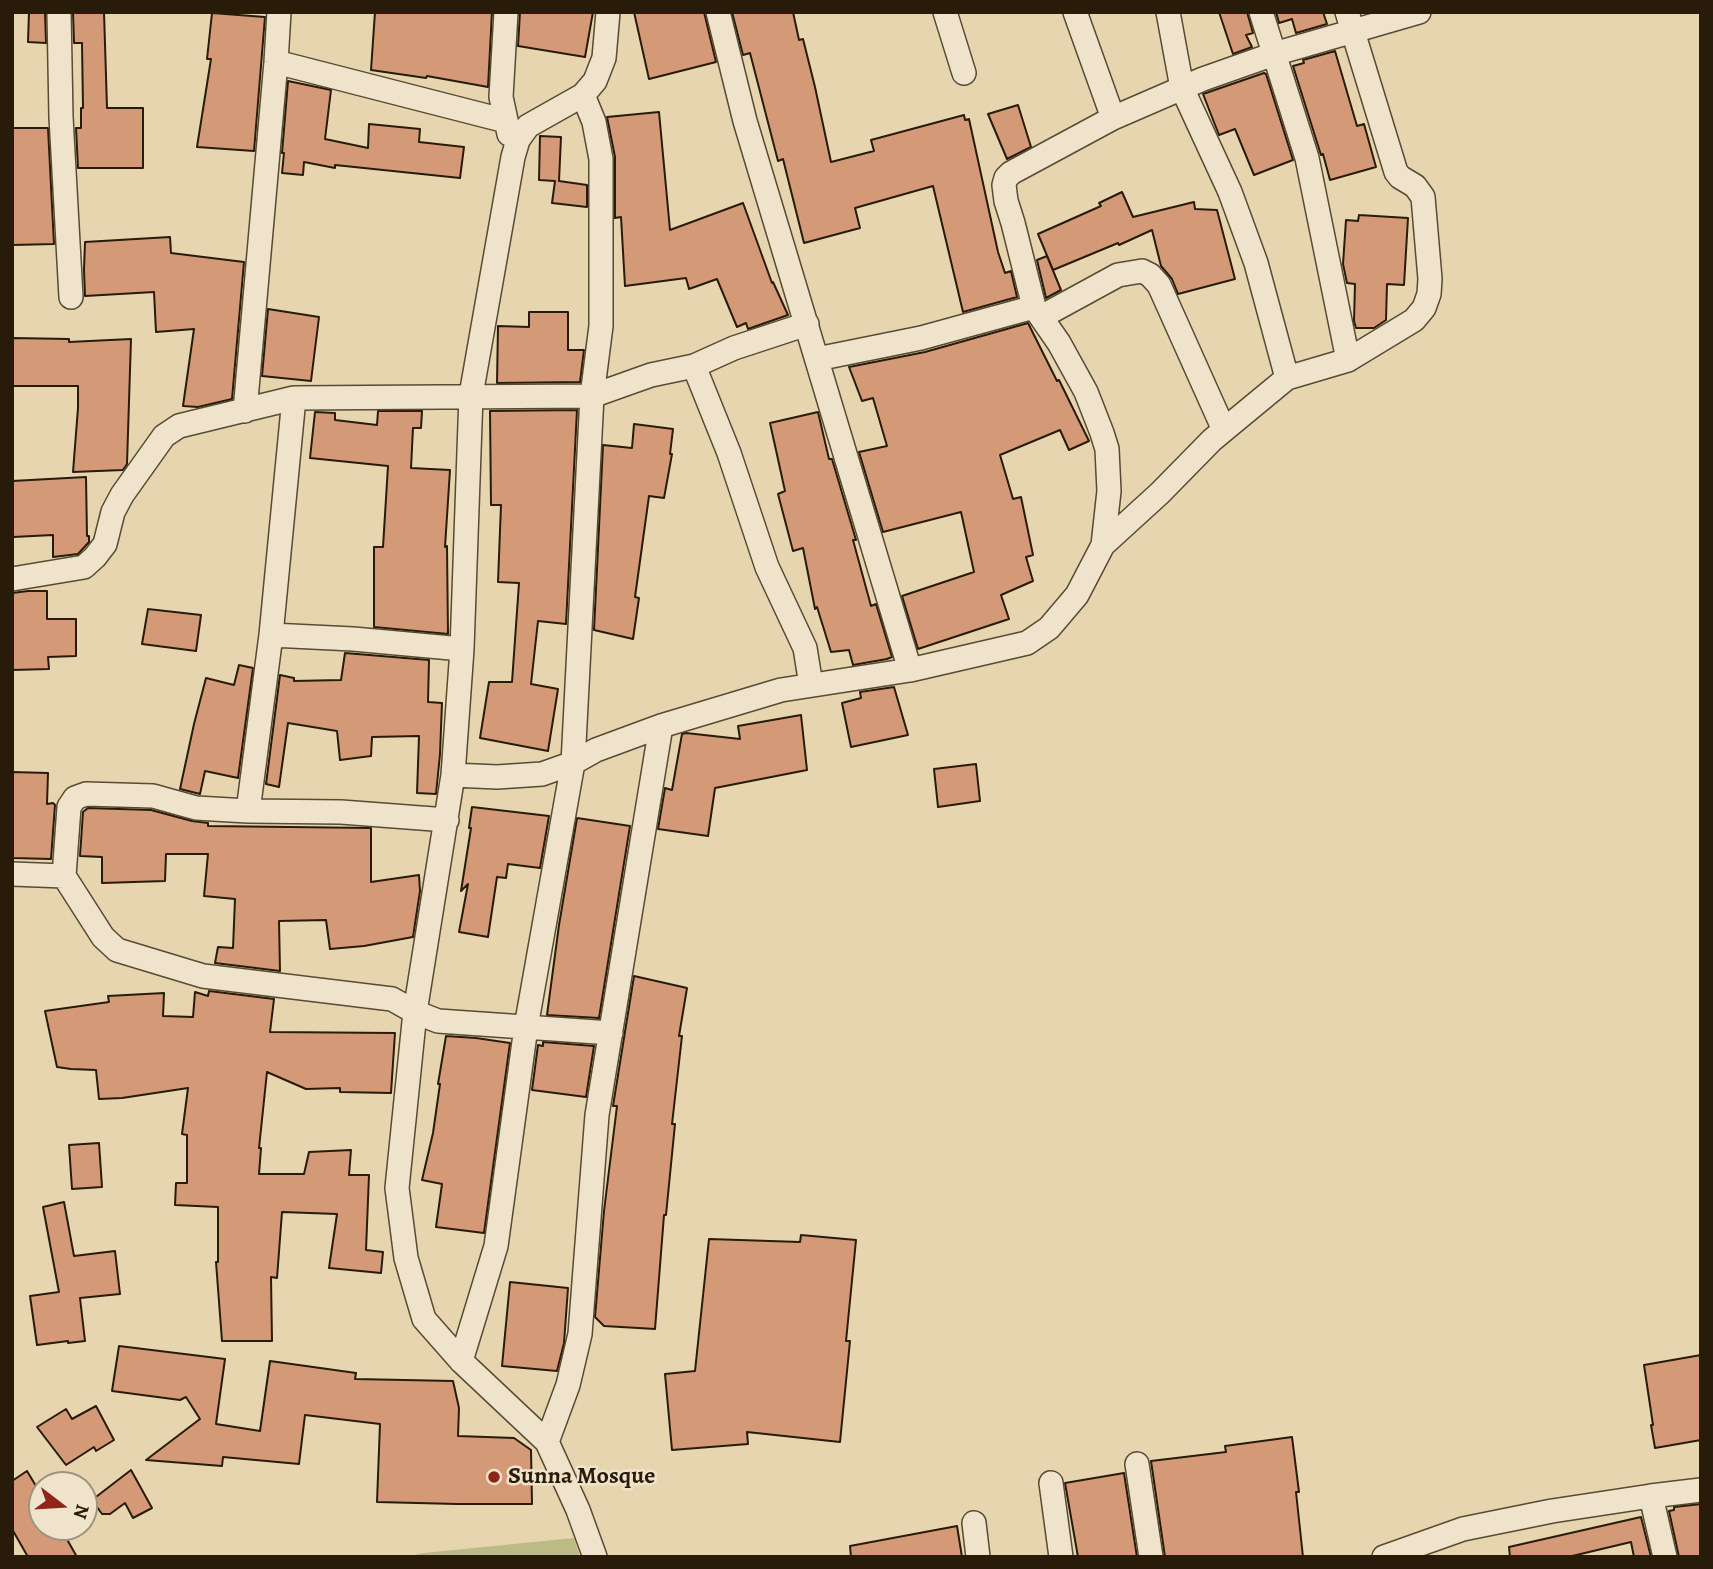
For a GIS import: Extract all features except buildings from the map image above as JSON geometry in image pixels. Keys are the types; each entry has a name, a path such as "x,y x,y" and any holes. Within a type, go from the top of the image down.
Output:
{"street":[{"path":"59,12 61,117 71,297"},
{"path":"245,411 279,12"},
{"path":"506,12 501,97 513,157"},
{"path":"595,1557 578,1510 547,1442 461,1361 424,1319 406,1258 397,1188 415,1012 453,775 462,649 471,396 513,157 518,140 528,126 583,95 595,81 604,58 608,12"},
{"path":"718,12 745,121 910,670"},
{"path":"945,12 964,73"},
{"path":"1074,12 1113,118"},
{"path":"1168,12 1182,88 1230,192 1256,262 1287,378"},
{"path":"1261,12 1307,158 1348,360"},
{"path":"1103,545 1109,491 1107,449 1086,391 1059,343 1037,312 1006,201 1006,178 1023,165 1113,118 1203,79 1274,54 1350,22 1419,12"},
{"path":"453,775 497,777 542,774 661,726 781,690 910,670 1027,643 1049,628 1077,595 1103,545 1160,494 1212,440 1287,378 1348,360 1415,320 1424,308 1430,279 1423,197 1415,186 1396,172 1350,22"},
{"path":"276,62 506,121"},
{"path":"461,1361 496,1246 526,1027 573,763 593,396 601,326 601,159 594,122 583,95"},
{"path":"817,359 1037,312 1118,275 1142,271 1159,285 1224,430"},
{"path":"12,579 84,567 95,558 105,544 118,503 164,436 179,426 294,398 593,396 651,375 694,366 734,348 807,324"},
{"path":"694,366 729,453 767,567 806,649 811,685"},
{"path":"248,811 271,635 294,398"},
{"path":"271,635 462,649"},
{"path":"547,1442 568,1385 580,1334 597,1115 661,726"},
{"path":"447,820 341,812 197,808 153,796 86,794 75,798 69,807 64,876 103,937 117,950 203,976 393,999 438,1021 611,1034"},
{"path":"12,874 64,876"},
{"path":"1137,1464 1151,1557"},
{"path":"1051,1483 1061,1557"},
{"path":"1384,1557 1463,1529 1552,1511 1701,1490"},
{"path":"1651,1496 1665,1557"},
{"path":"974,1523 978,1557"}],"shaded area":[{"path":"574,1538 580,1557 403,1557 424,1553"}],"place":[{"name":"Sunna Mosque","path":"494,1477"}]}
